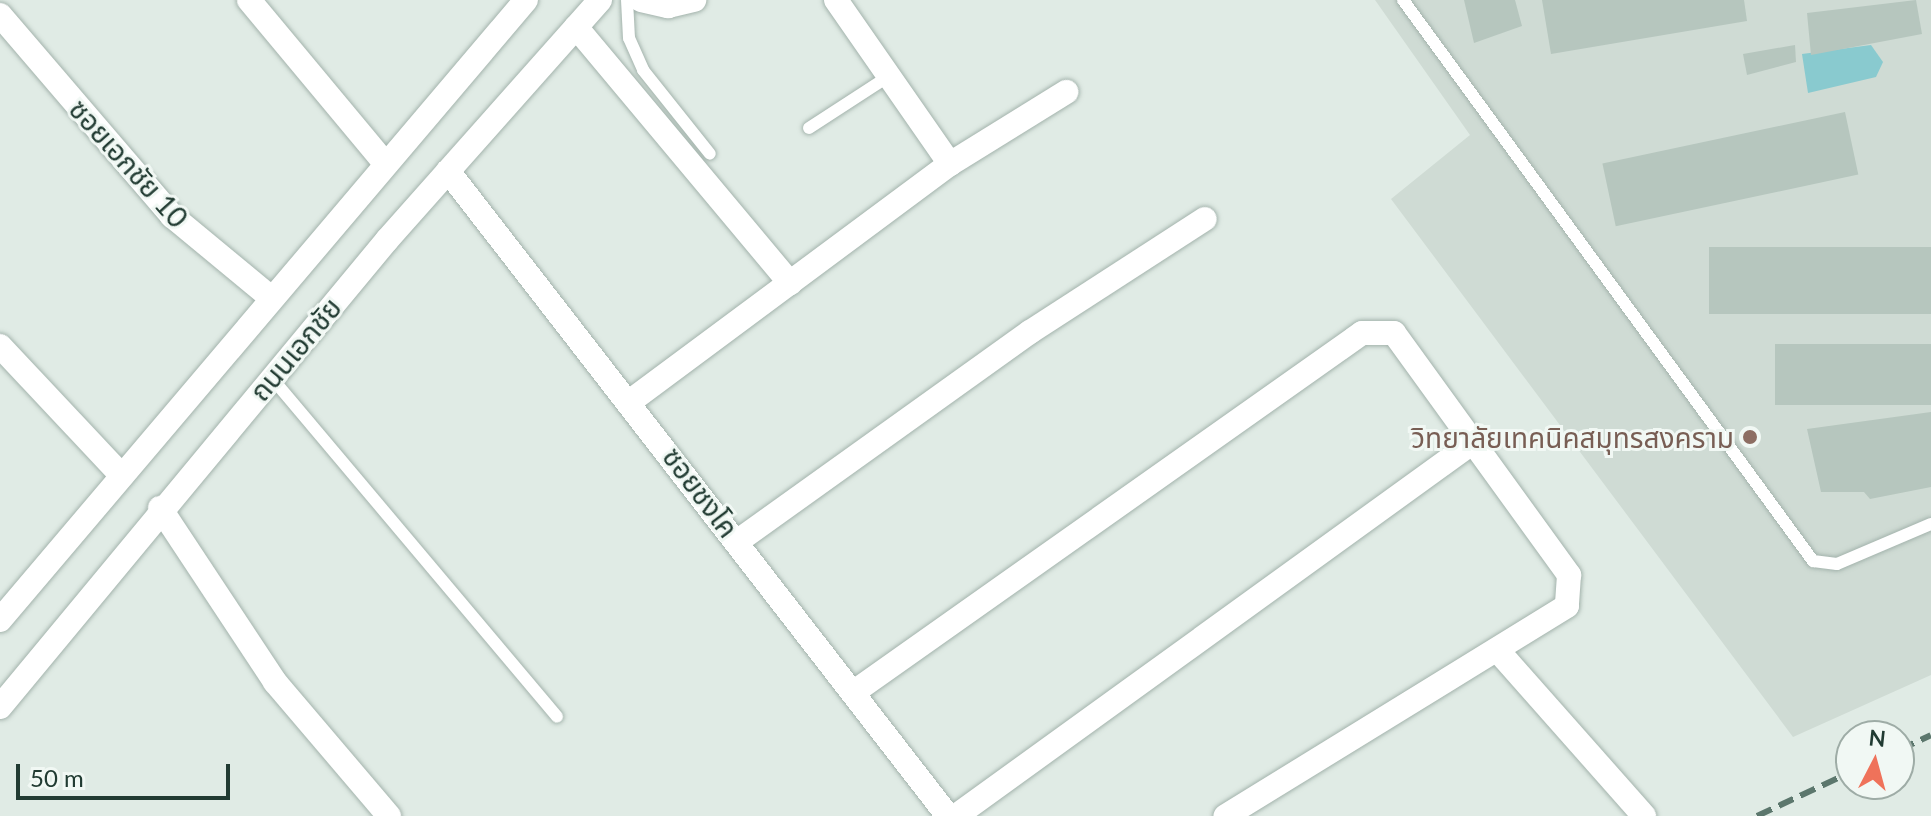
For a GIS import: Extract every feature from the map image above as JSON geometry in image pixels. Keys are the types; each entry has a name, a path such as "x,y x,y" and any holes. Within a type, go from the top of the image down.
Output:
{"street":[{"path":"249,0 384,162"},
{"name":"ถนนเอกชัย","path":"0,620 384,162 526,0"},
{"name":"ถนนเอกชัย","path":"0,707 160,508 271,377 600,0"},
{"path":"641,0 668,6 694,0"},
{"path":"836,0 950,164"},
{"name":"ซอยเอกชัย 10","path":"0,15 172,216 270,297"},
{"path":"576,27 790,283"},
{"path":"632,400 950,164 1066,92"},
{"name":"ซอยชงโค","path":"448,171 632,400 948,816"},
{"path":"738,541 1030,332 1205,219"},
{"path":"854,692 1362,333 1394,333 1476,440 1569,575 1567,606 1499,652 1344,737 1225,816"},
{"path":"0,346 122,476"},
{"path":"956,816 1476,440"},
{"path":"160,508 275,682 389,816"},
{"path":"1499,652 1644,816"}],"lane":[{"path":"627,0 629,38 643,70 710,154"},
{"path":"1403,0 1813,561 1837,564 1931,524"},
{"path":"809,128 889,76"},
{"path":"271,377 557,717"}],"shaded area":[{"name":"วิทยาลัยเทคนิคสมุทรสงคราม","path":"1375,0 1931,0 1931,675 1793,737 1391,199 1470,135"}],"water":[{"path":"1871,45 1883,62 1876,77 1808,93 1802,54"}],"building":[{"path":"1464,0 1515,0 1522,26 1474,43"},
{"path":"1542,0 1744,0 1747,21 1551,54"},
{"path":"1916,0 1922,34 1811,55 1807,13"},
{"path":"1795,45 1796,62 1747,75 1743,54"},
{"path":"1845,112 1858,175 1616,226 1602,164"},
{"path":"1709,247 1931,247 1931,314 1709,314"},
{"path":"1775,344 1931,344 1931,405 1775,405"},
{"path":"1931,412 1931,487 1870,499 1864,492 1821,492 1807,429"}],"railway":[{"path":"1915,742 1931,735"},
{"path":"1757,816 1835,779"}],"place":[{"name":"วิทยาลัยเทคนิคสมุทรสงคราม","path":"1750,437"}]}
